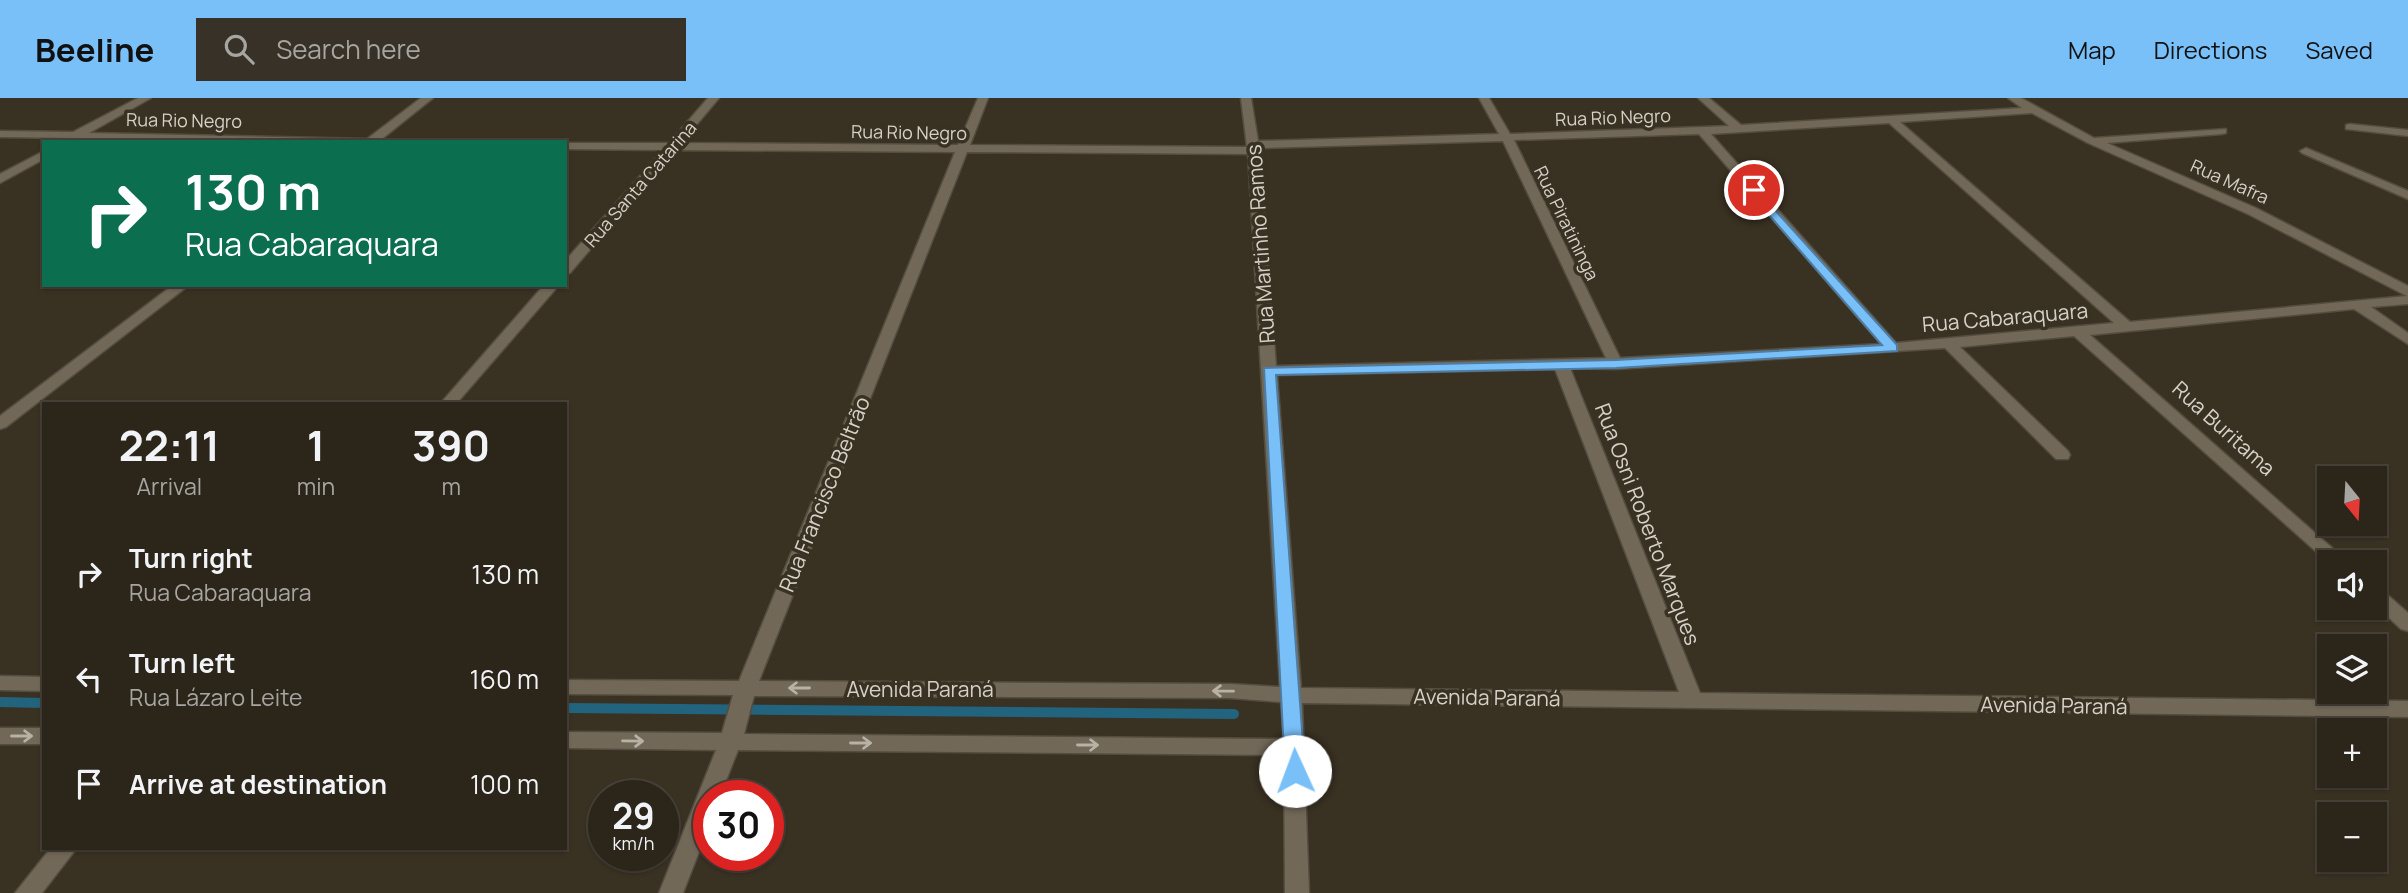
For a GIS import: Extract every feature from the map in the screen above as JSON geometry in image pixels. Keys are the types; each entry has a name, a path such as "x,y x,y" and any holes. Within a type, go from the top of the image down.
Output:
{"street":[{"path":"69,139 146,98"},
{"path":"372,140 428,98"},
{"name":"Rua Santa Catarina","path":"567,268 713,98"},
{"name":"Rua Francisco Beltrão","path":"671,893 731,739 744,696 983,98"},
{"name":"Rua Martinho Ramos","path":"1246,98 1253,148 1295,747 1297,893"},
{"name":"Rua Piratininga","path":"1484,98 1508,139 1616,364"},
{"path":"1703,98 1739,129"},
{"path":"2013,98 2034,110"},
{"name":"Rua Rio Negro","path":"567,146 961,150 1253,148 1702,131 2034,110"},
{"name":"Rua Mafra","path":"2034,110 2092,141 2252,212 2406,300"},
{"path":"1893,121 2126,326"},
{"path":"2350,127 2408,132"},
{"path":"1702,131 1892,348"},
{"path":"2092,141 2222,131"},
{"name":"Rua Rio Negro","path":"0,134 69,139 169,140"},
{"path":"2305,151 2408,195"},
{"path":"0,179 42,154"},
{"path":"0,424 179,287"},
{"path":"451,402 550,287"},
{"name":"Rua Cabaraquara","path":"1269,371 1616,364 1892,348 2406,300"},
{"path":"2358,305 2408,340"},
{"name":"Rua Buritama","path":"2077,331 2325,550"},
{"path":"1948,343 2062,455"},
{"name":"Rua Osni Roberto Marques","path":"1561,365 1692,700"},
{"path":"2387,605 2408,624"},
{"path":"0,684 42,684"},
{"name":"Avenida Paraná","path":"567,687 744,696 1216,691 1291,695 2408,709"},
{"path":"0,736 42,736"},
{"path":"567,740 731,739 1295,747"},
{"path":"27,893 63,850"}],"waterway":[{"path":"0,702 42,703"},
{"path":"567,708 1234,714"}],"route":[{"path":"1295,771 1269,371 1616,364 1892,348 1754,190"}]}
